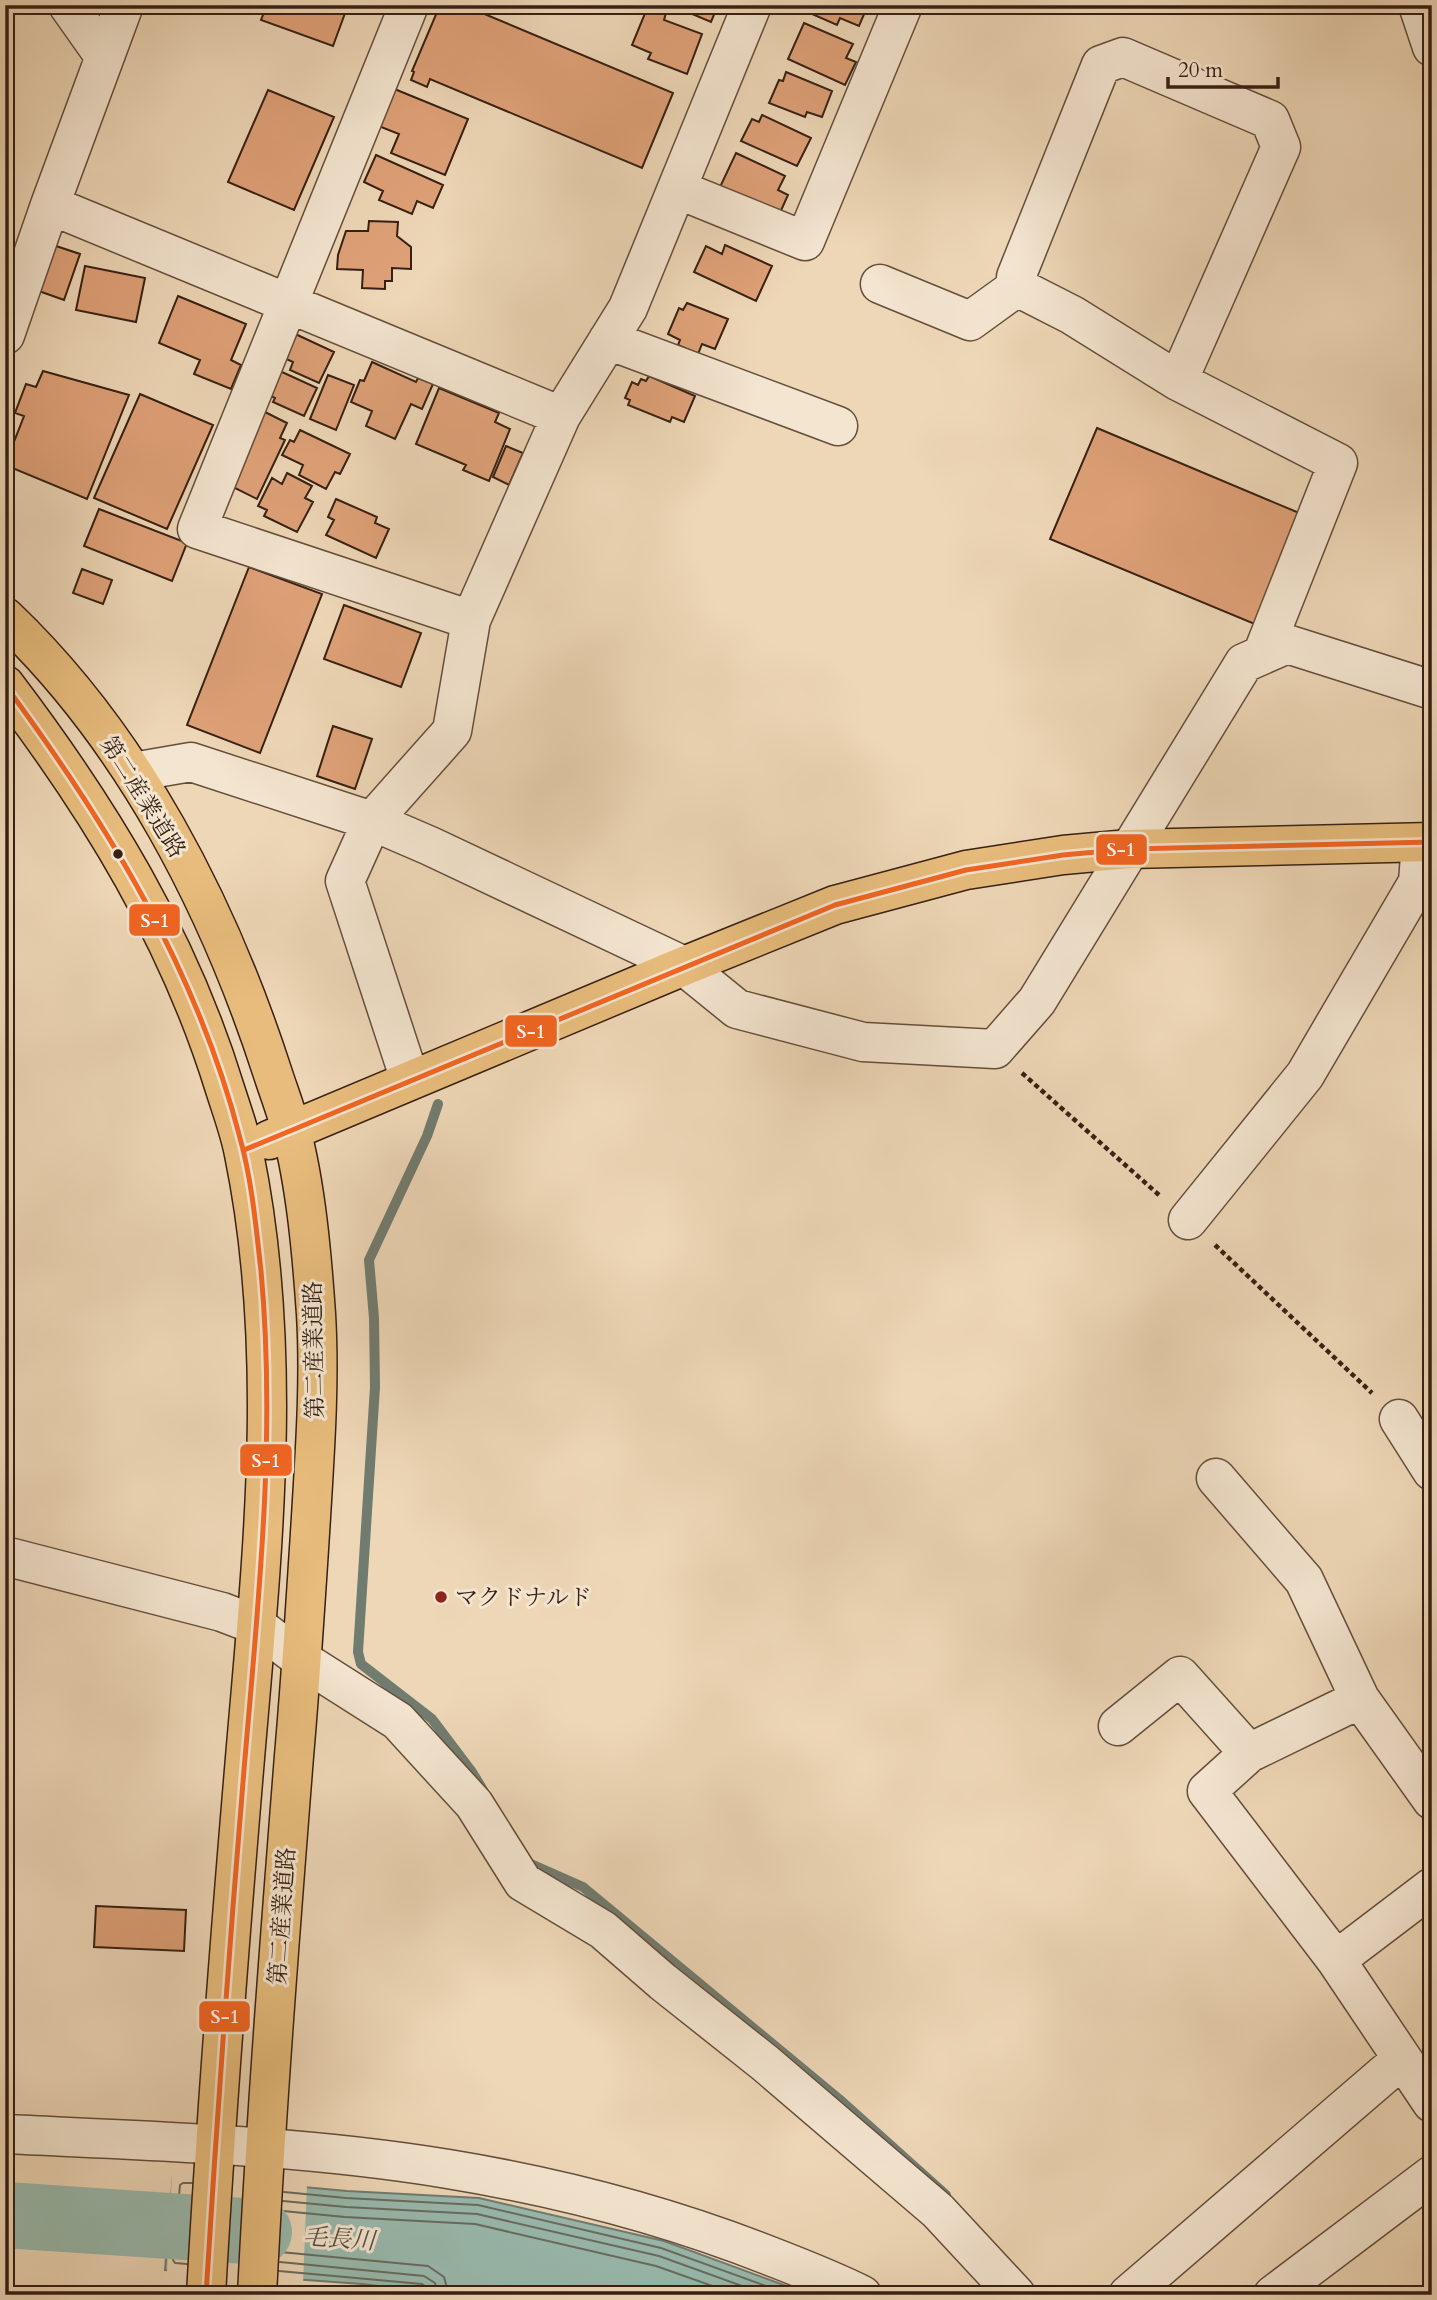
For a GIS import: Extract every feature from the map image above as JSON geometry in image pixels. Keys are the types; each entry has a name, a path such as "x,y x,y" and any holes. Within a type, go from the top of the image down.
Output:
{"main road":[{"name":"第二産業道路","path":"5,617 30,641 82,703 133,772 211,914 254,1016 292,1131 308,1227 316,1317 316,1429 302,1660 264,2156 257,2295"},
{"name":"第二産業道路","path":"5,685 84,794 124,859 173,952 208,1034 244,1150 257,1234 267,1373 266,1489 214,2152 206,2295"},
{"path":"244,1150 835,905 966,870 1063,855 1129,849 1427,842"}],"street":[{"path":"68,5 104,56"},
{"path":"5,335 18,258 50,205 124,5"},
{"path":"409,5 197,529 471,620"},
{"path":"410,1080 345,881 372,821 452,731 471,620 561,416 628,308 752,5"},
{"path":"677,189 805,241 903,5"},
{"path":"1418,5 1432,47"},
{"path":"1017,287 1016,277 1101,65 1123,57 1270,120 1281,147 1178,381"},
{"path":"50,205 561,416"},
{"path":"880,284 970,321 1017,287"},
{"path":"1017,287 1072,315 1178,381 1338,463 1262,655"},
{"path":"608,340 838,426"},
{"path":"133,772 191,762 372,821 684,966 737,1009 863,1042 995,1049 1037,1001 1244,663 1287,644 1432,690"},
{"path":"1188,1220 1305,1075 1418,882 1427,842"},
{"path":"1399,1419 1432,1471"},
{"path":"1216,1478 1304,1580 1360,1699 1432,1800"},
{"path":"5,1556 222,1612 256,1625 302,1660 398,1721 474,1804 523,1882 603,1930 663,1982 765,2063 938,2211 1016,2295"},
{"path":"1118,1726 1180,1676 1249,1753"},
{"path":"1360,1699 1249,1753 1207,1791 1336,1960 1432,2103"},
{"path":"1336,1960 1432,1887"},
{"path":"1128,2295 1402,2059"},
{"path":"5,2134 446,2168 528,2183 649,2213 738,2243 840,2283 862,2295"},
{"path":"1273,2295 1432,2175"}],"water":[{"path":"173,2175 347,2191 479,2198 664,2241 811,2295 451,2295 362,2284 165,2270"}],"pier":[{"path":"172,2171 307,2184 303,2284 167,2273"}],"building":[{"path":"267,5 348,5 333,46 261,20"},
{"path":"440,5 463,5 673,93 642,168 430,79 427,87 411,80 412,71"},
{"path":"671,5 718,5 711,22"},
{"path":"808,5 868,5 859,26 840,18 837,25 812,14 815,8"},
{"path":"648,6 666,13 664,20 702,34 687,74 648,59 651,53 632,45"},
{"path":"804,23 853,44 846,58 856,62 845,85 788,59"},
{"path":"786,72 832,91 822,117 807,112 805,117 769,103 779,80 783,81"},
{"path":"392,88 468,119 445,175 391,153 399,134 376,125"},
{"path":"268,90 334,117 294,210 228,182"},
{"path":"762,115 811,138 797,166 741,141 752,119 759,122"},
{"path":"736,153 785,176 778,190 788,195 779,215 720,187"},
{"path":"376,155 443,185 433,208 417,201 412,214 379,200 383,191 364,182"},
{"path":"369,221 398,222 397,236 411,247 411,269 392,268 392,281 385,281 385,289 362,288 363,270 337,269 338,255 346,231 368,231"},
{"path":"47,243 80,254 64,300 36,290"},
{"path":"725,245 772,266 756,301 694,272 706,246 722,254"},
{"path":"85,266 145,278 136,322 76,310"},
{"path":"178,296 246,324 231,360 241,365 231,389 194,374 200,360 159,343"},
{"path":"687,303 728,319 715,349 702,344 698,354 678,345 680,340 668,334 679,308 683,310"},
{"path":"291,332 334,352 319,383 290,370 293,362 280,356"},
{"path":"372,362 416,382 418,378 433,384 422,409 411,404 395,439 366,426 372,411 351,402 360,380 364,381"},
{"path":"271,367 317,388 304,416 273,402 275,398 260,391"},
{"path":"43,371 129,395 87,499 5,465 24,416 15,413 26,384 36,387"},
{"path":"328,375 354,385 336,430 310,419"},
{"path":"649,376 695,396 684,422 672,417 670,422 628,405 630,400 625,398 632,382 638,385 641,379 646,381"},
{"path":"439,388 499,413 495,422 510,429 489,481 463,470 466,465 416,444"},
{"path":"140,394 213,425 167,529 94,498"},
{"path":"259,409 287,423 280,438 285,440 257,499 223,482"},
{"path":"1097,428 1304,515 1257,625 1050,539"},
{"path":"300,430 350,454 340,474 335,472 326,489 299,475 303,465 282,455 290,440 294,442"},
{"path":"506,446 523,453 509,485 493,477"},
{"path":"287,473 312,486 305,498 313,502 297,532 264,516 267,510 258,506 272,478 282,484"},
{"path":"336,499 377,517 375,523 389,529 376,558 326,535 334,520 328,517"},
{"path":"99,509 187,543 172,581 84,546"},
{"path":"249,567 322,594 260,753 187,725"},
{"path":"82,569 112,580 103,604 73,593"},
{"path":"344,605 421,633 401,687 324,659"},
{"path":"333,726 372,739 355,789 317,776"},
{"path":"96,1906 186,1910 184,1951 94,1947"}],"waterway":[{"path":"438,1104 427,1136 369,1260 374,1318 375,1387 358,1652 361,1664 432,1719 483,1790"},
{"path":"524,1861 583,1887 839,2099 946,2195"},
{"name":"毛長川","path":"5,2215 259,2232"}],"transit line":[{"name":"S-1","path":"5,685 79,790 145,900 174,957 222,1076 251,1187 265,1332 267,1393 264,1514 206,2295"},
{"name":"S-1","path":"244,1150 835,905 966,870 1063,855 1129,849 1432,842"}],"place":[{"name":"マクドナルド","path":"441,1597"}]}
